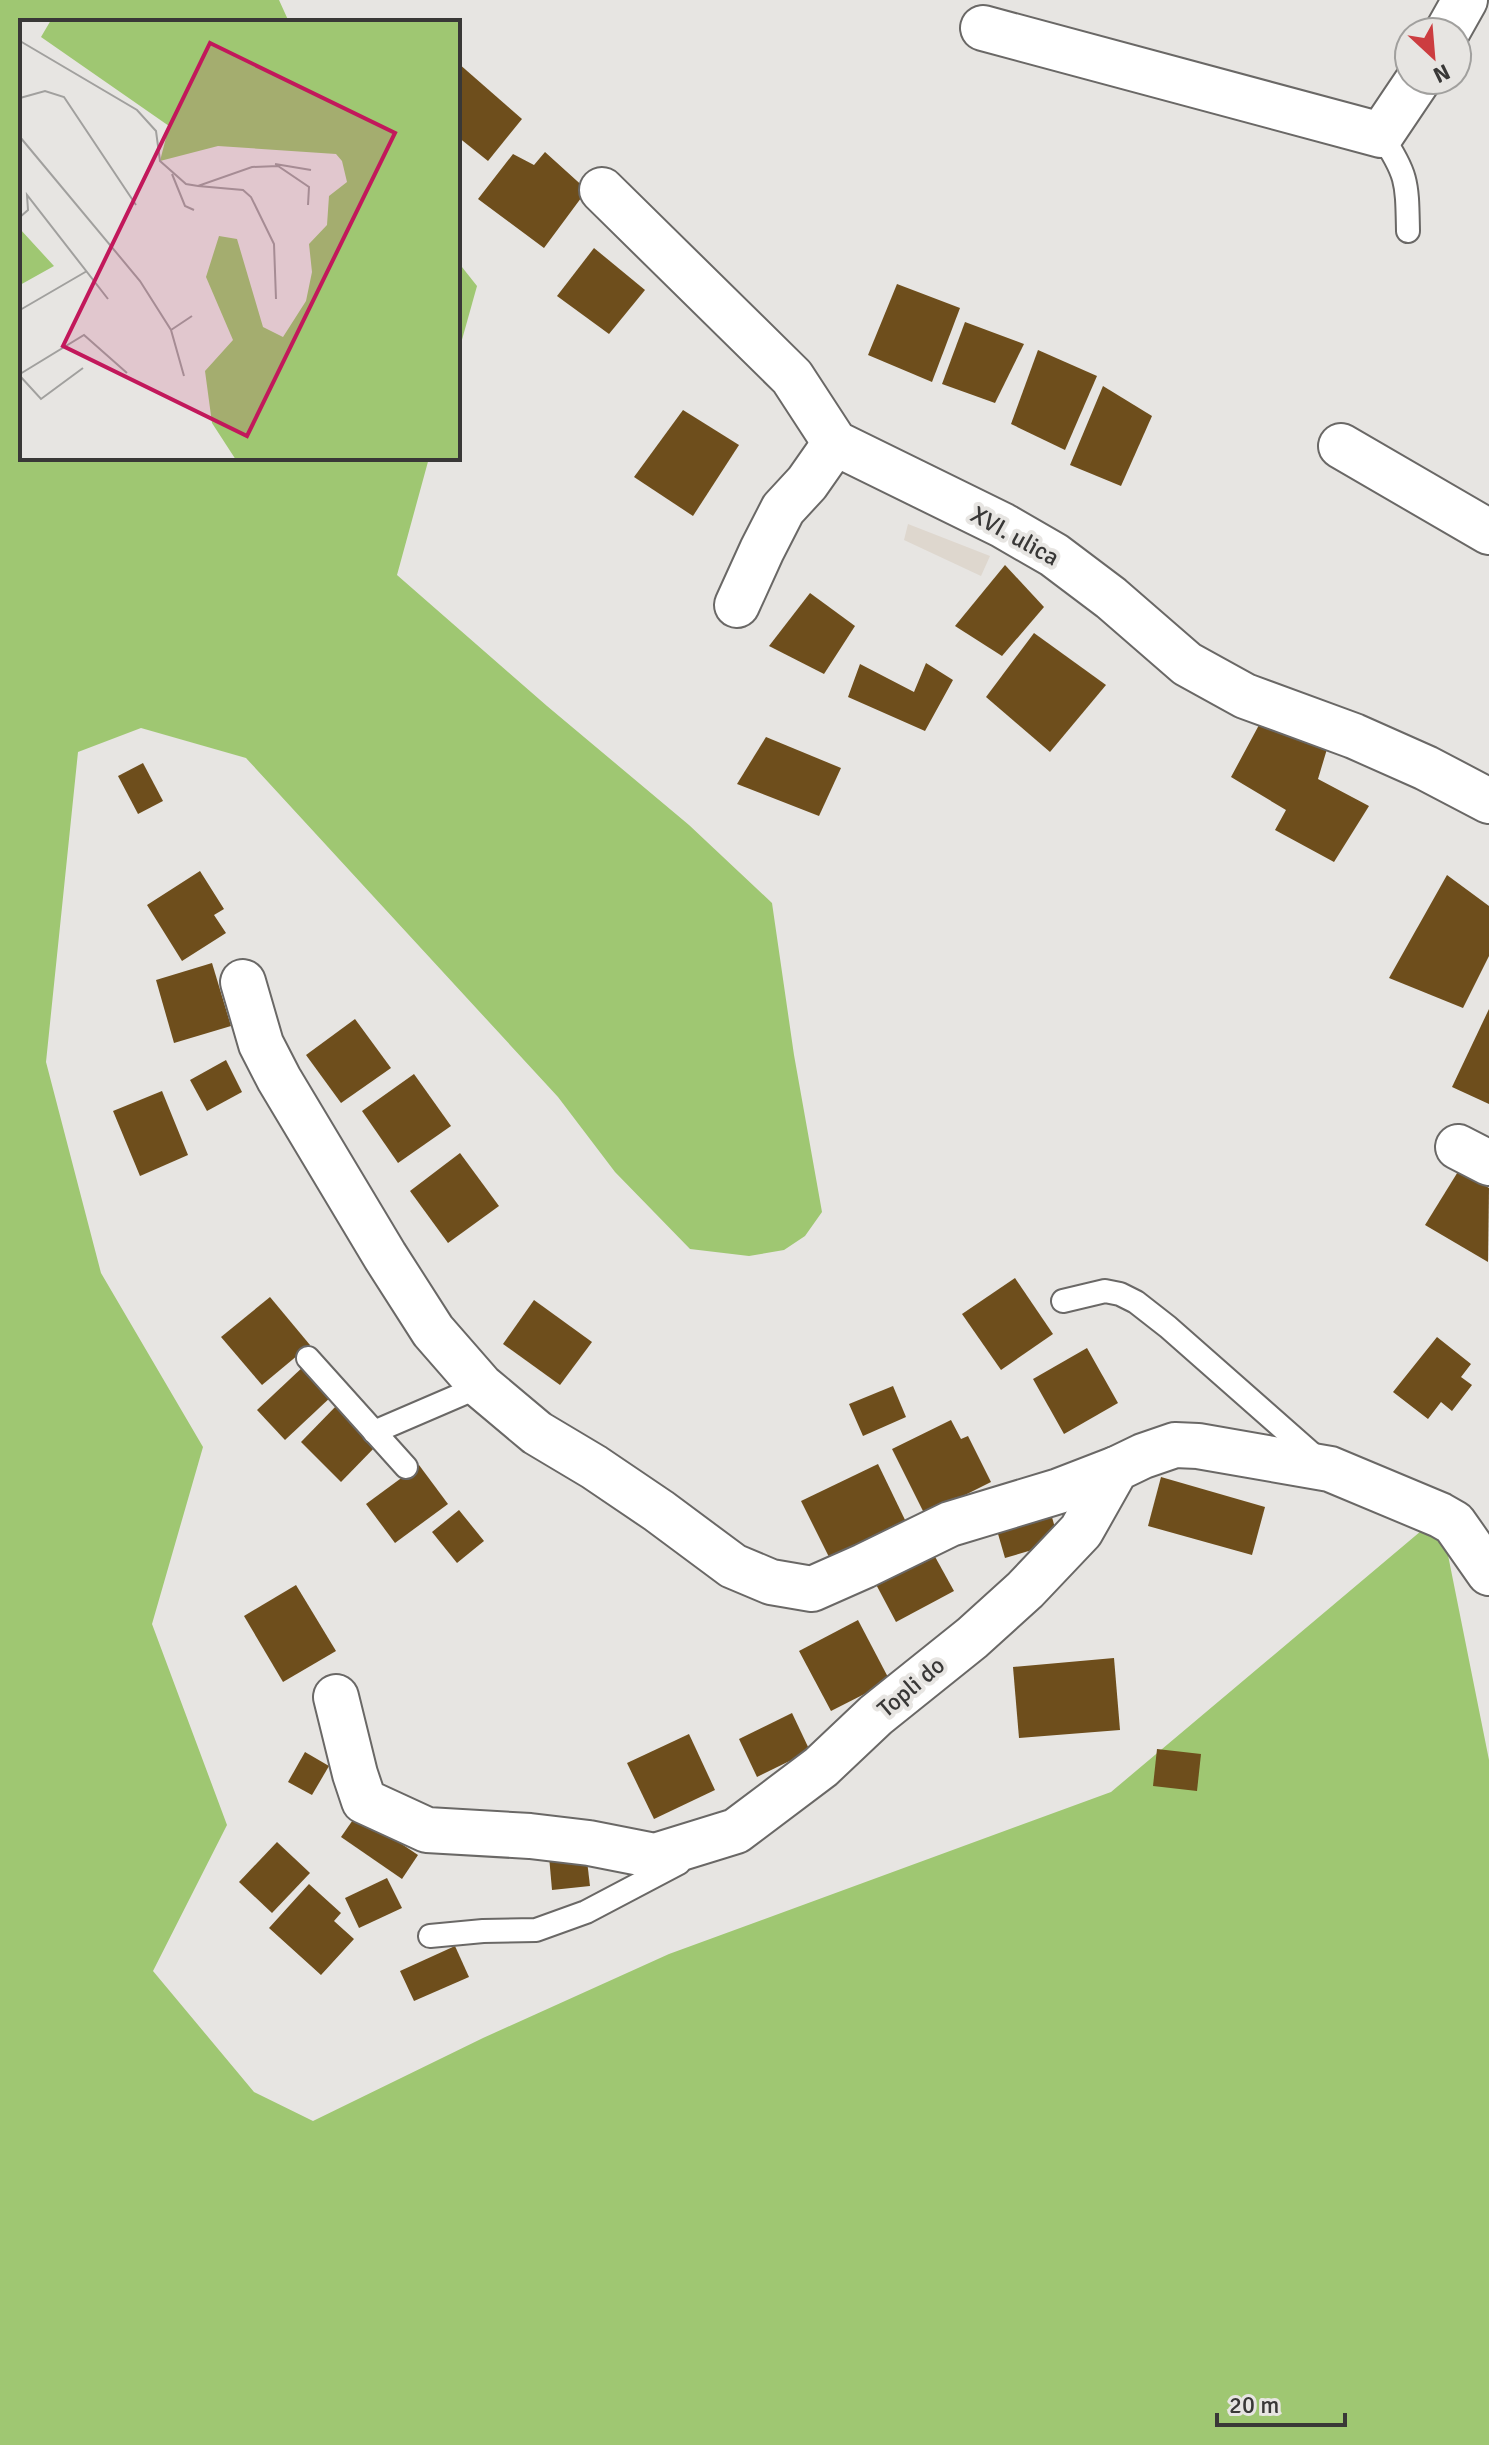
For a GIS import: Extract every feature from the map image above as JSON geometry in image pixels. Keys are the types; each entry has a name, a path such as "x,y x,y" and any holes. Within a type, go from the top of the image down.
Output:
{"street":[{"path":"983,28 1381,135 1407,96"},
{"path":"602,190 792,377 835,443 807,483 783,509 737,605"},
{"name":"XVI. ulica","path":"835,443 1002,525 1054,555 1111,598 1187,664 1222,684 1245,696 1354,736 1489,801"},
{"path":"1341,446 1489,532"},
{"path":"243,982 261,1044 287,1093 433,1331 481,1386 537,1433 659,1511 733,1566 771,1582 812,1589 950,1524 1059,1491 1175,1445 1198,1446 1330,1469 1454,1523 1489,1573"},
{"name":"Topli do","path":"336,1697 364,1801 427,1830 530,1836 589,1843 655,1856 736,1831 821,1767 876,1715 972,1638 1025,1590 1081,1531 1116,1469"}],"lane":[{"path":"1381,135 1401,164 1407,187 1408,231"},
{"path":"1063,1301 1105,1291 1136,1302 1330,1469"},
{"path":"308,1358 406,1467"},
{"path":"374,1432 481,1386"},
{"path":"430,1936 536,1930 586,1912 736,1831"}],"shaded area":[{"path":"908,524 990,556 981,576 904,540"}],"green space":[{"path":"0,0 279,0 288,20 20,20 20,460 428,460 397,575 689,825 772,903 794,1055 822,1212 805,1236 784,1250 749,1256 690,1249 615,1172 558,1097 246,758 141,728 78,752 46,1062 101,1273 203,1447 152,1624 227,1825 153,1971 254,2092 313,2121 483,2038 669,1954 1111,1792 1440,1515 1489,1760 1489,2445 0,2445"},
{"path":"460,265 477,286 460,347"}],"building":[{"path":"460,65 522,119 488,161 460,139"},
{"path":"545,152 587,190 544,248 478,199 513,154 534,165"},
{"path":"594,248 645,290 609,334 557,296"},
{"path":"897,284 960,308 932,382 868,355"},
{"path":"965,322 1024,344 995,403 942,384"},
{"path":"1038,350 1097,376 1065,450 1011,424"},
{"path":"1103,386 1152,416 1121,486 1070,465"},
{"path":"683,410 739,445 693,516 634,477"},
{"path":"1005,565 1044,607 1002,656 955,626"},
{"path":"810,593 855,626 824,674 769,646"},
{"path":"1034,633 1106,685 1050,752 986,697"},
{"path":"926,663 953,680 925,731 848,697 860,664 914,692"},
{"path":"1266,712 1327,749 1318,779 1369,806 1334,862 1275,830 1286,810 1231,777"},
{"path":"766,737 841,768 819,816 737,784"},
{"path":"143,763 163,801 138,814 118,776"},
{"path":"200,871 224,909 214,915 226,933 182,961 147,905"},
{"path":"1447,875 1489,906 1489,956 1463,1008 1389,978"},
{"path":"212,963 231,1026 174,1043 156,980"},
{"path":"1489,1009 1489,1104 1452,1087"},
{"path":"355,1019 391,1068 341,1103 306,1055"},
{"path":"226,1060 242,1092 207,1111 190,1080"},
{"path":"414,1074 451,1126 398,1163 362,1111"},
{"path":"162,1091 188,1155 140,1176 113,1111"},
{"path":"460,1153 499,1206 448,1243 410,1191"},
{"path":"1459,1170 1489,1188 1488,1262 1425,1225"},
{"path":"1015,1278 1053,1334 1001,1370 962,1314"},
{"path":"270,1297 310,1345 262,1385 221,1337"},
{"path":"534,1300 592,1342 560,1385 503,1344"},
{"path":"1437,1337 1471,1364 1461,1377 1472,1385 1452,1411 1441,1402 1428,1419 1393,1392"},
{"path":"1087,1348 1118,1403 1064,1434 1033,1379"},
{"path":"305,1365 333,1395 285,1440 257,1410"},
{"path":"893,1386 906,1417 863,1436 849,1404"},
{"path":"338,1404 378,1444 341,1482 301,1442"},
{"path":"951,1420 961,1439 968,1436 991,1482 925,1515 892,1449"},
{"path":"878,1464 907,1524 831,1561 801,1501"},
{"path":"419,1465 448,1504 395,1543 366,1504"},
{"path":"1161,1477 1265,1507 1252,1555 1148,1526"},
{"path":"1048,1503 1059,1542 1005,1558 994,1520"},
{"path":"459,1510 484,1541 457,1563 432,1532"},
{"path":"928,1544 954,1591 896,1622 871,1575"},
{"path":"296,1585 336,1651 283,1682 244,1616"},
{"path":"858,1620 890,1681 831,1711 799,1651"},
{"path":"1114,1658 1120,1730 1019,1738 1013,1667"},
{"path":"792,1713 810,1751 757,1777 739,1739"},
{"path":"689,1734 715,1790 654,1819 627,1763"},
{"path":"1157,1749 1201,1754 1197,1791 1153,1786"},
{"path":"305,1752 329,1766 312,1795 288,1782"},
{"path":"357,1814 418,1855 402,1879 341,1837"},
{"path":"277,1842 310,1873 272,1913 239,1882"},
{"path":"586,1852 590,1886 552,1890 549,1856"},
{"path":"387,1878 402,1908 359,1928 345,1898"},
{"path":"309,1884 341,1913 334,1921 354,1939 321,1975 269,1928"},
{"path":"455,1946 469,1977 414,2001 400,1971"}]}
